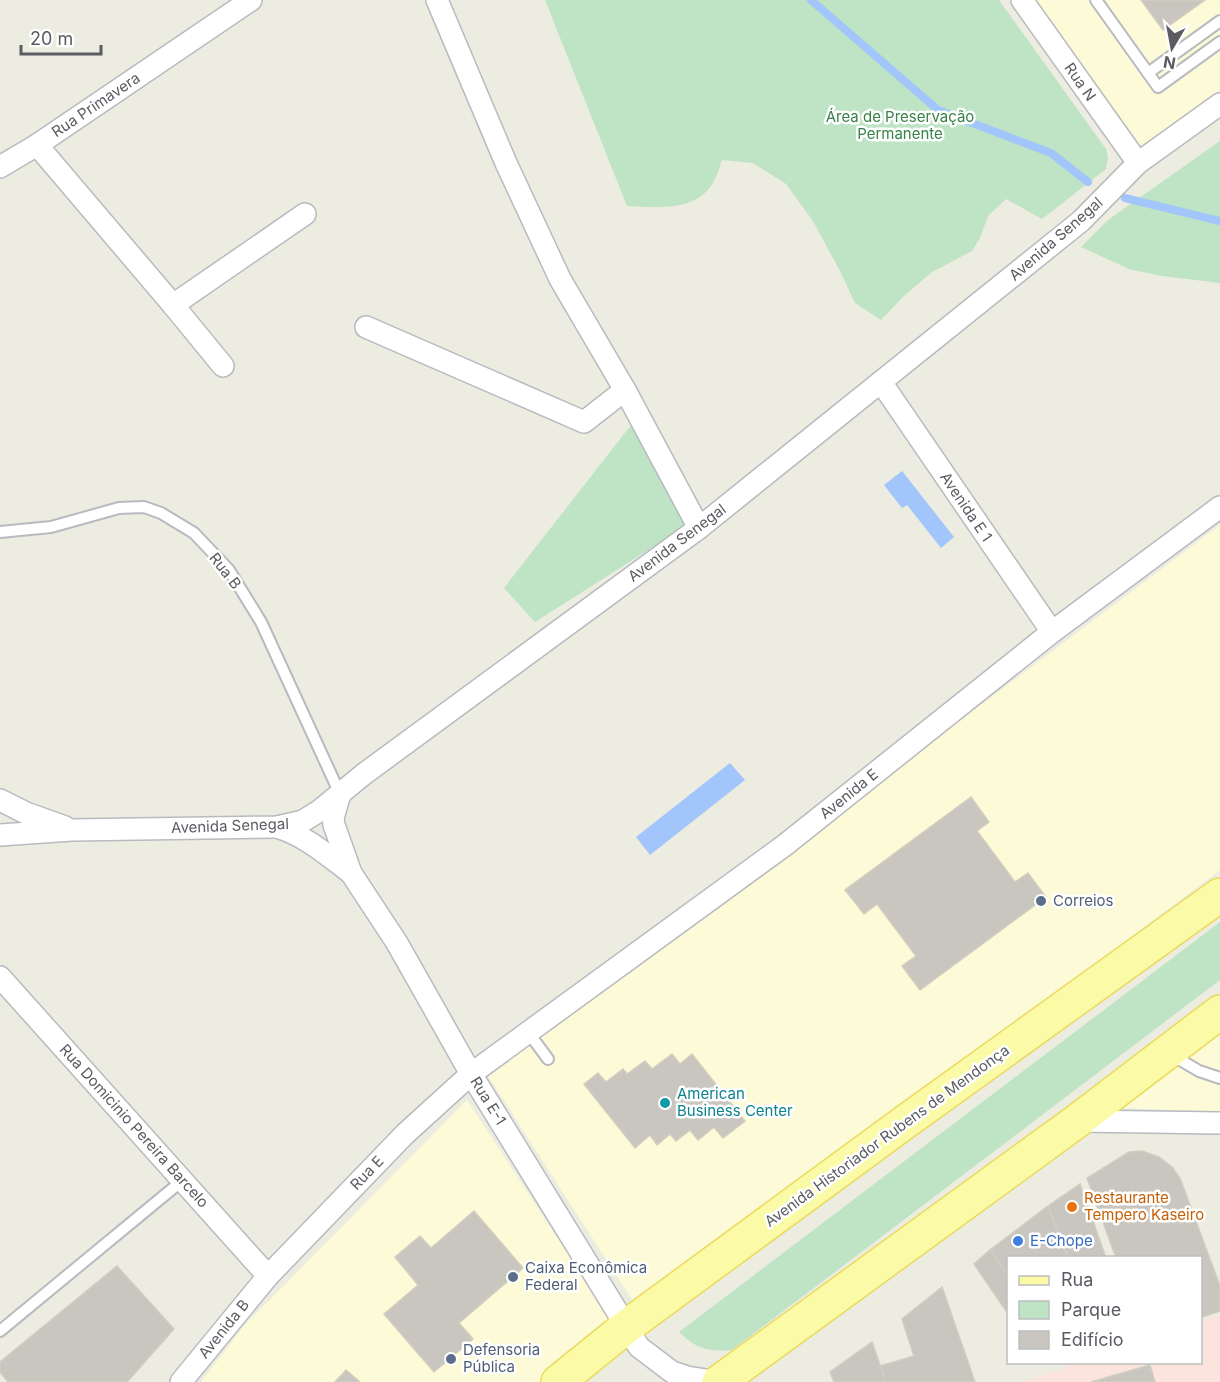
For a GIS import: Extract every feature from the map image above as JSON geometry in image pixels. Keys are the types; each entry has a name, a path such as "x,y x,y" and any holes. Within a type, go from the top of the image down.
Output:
{"main road":[{"name":"Avenida Historiador Rubens de Mendonça","path":"558,1382 626,1328 905,1122 1220,895"},
{"path":"719,1382 1077,1120 1220,1012"}],"street":[{"name":"Rua Primavera","path":"0,167 251,0"},
{"path":"436,0 506,164 560,279 625,390 699,528"},
{"name":"Rua N","path":"1022,0 1138,163"},
{"name":"Avenida Senegal","path":"0,835 72,830 277,827 295,824 310,818 374,767 699,528 1081,221 1138,163 1220,104"},
{"path":"36,145 223,366"},
{"path":"173,305 305,214"},
{"path":"366,327 584,422 625,390"},
{"name":"Avenida E 1","path":"881,382 1052,632"},
{"name":"Avenida E","path":"471,1074 785,845 1052,632 1220,507"},
{"name":"Rua E-1","path":"340,794 333,818 351,873 397,943 471,1074 600,1281 626,1328 639,1347 672,1372 719,1382"},
{"name":"Avenida Senegal","path":"0,800 26,813 72,830"},
{"name":"Rua E-1","path":"277,827 311,842 351,873"},
{"name":"Rua Domicinio Pereira Barcelo","path":"0,977 268,1276"},
{"name":"Rua E","path":"268,1276 405,1134 471,1074"},
{"path":"1077,1120 1220,1123"},
{"name":"Avenida B","path":"181,1382 268,1276"}],"lane":[{"path":"1096,0 1158,87 1220,42"},
{"path":"1148,73 1220,21"},
{"name":"Rua B","path":"0,532 51,527 119,508 144,507 161,513 194,533 229,570 261,622 340,794"},
{"path":"528,1032 548,1059"},
{"path":"1167,1052 1199,1071 1220,1078"},
{"path":"0,1331 183,1180"}],"shaded area":[{"path":"1032,0 1220,0 1220,90 1143,149"},
{"path":"1220,525 1220,870 638,1309 488,1076"},
{"path":"1220,1033 1220,1112 1119,1108"},
{"path":"467,1100 616,1327 553,1382 201,1382 243,1327"},
{"path":"1220,1315 1220,1382 1022,1382 1076,1364 1202,1364 1202,1321"}],"green space":[{"name":"Área de Preservação Permanente","path":"545,0 999,0 1106,149 1108,157 1106,169 1042,219 1006,199 988,216 980,238 972,251 932,272 881,320 855,303 813,221 786,184 753,163 722,160 711,186 694,200 683,204 661,207 627,206"},
{"path":"1220,141 1220,283 1162,276 1129,269 1081,247 1108,220"},
{"path":"631,425 686,526 535,622 504,588"},
{"path":"1220,922 1220,980 732,1350 716,1350 697,1346 679,1332"}],"water":[{"path":"902,471 954,537 941,548 907,505 902,508 884,485"},
{"path":"730,763 745,780 650,855 636,837"}],"building":[{"path":"1141,0 1205,0 1163,30"},
{"path":"971,797 989,822 977,831 1015,882 1028,873 1046,897 920,990 902,966 916,956 877,904 864,914 845,890"},
{"name":"American Business Center","path":"672,1054 680,1064 692,1054 745,1121 723,1138 714,1127 698,1140 690,1130 676,1141 670,1134 657,1145 650,1135 635,1148 584,1084 598,1073 606,1082 623,1069 627,1074 645,1061 652,1069"},
{"path":"1142,1151 1159,1157 1172,1167 1180,1178 1220,1286 1220,1311 1202,1317 1202,1256 1115,1256 1087,1178 1129,1152"},
{"path":"1080,1184 1105,1256 1067,1256 1048,1206"},
{"path":"1048,1206 1067,1256 1007,1256 1007,1275 990,1250"},
{"path":"474,1211 523,1268 459,1323 473,1339 434,1372 384,1314 418,1285 395,1257 420,1236 431,1248"},
{"path":"990,1250 1007,1275 1006,1311 974,1264"},
{"path":"117,1266 174,1329 127,1382 8,1382 0,1372 0,1362"},
{"path":"942,1287 975,1382 886,1382 880,1366 914,1356 902,1319"},
{"path":"872,1342 886,1382 834,1382 830,1372"},
{"path":"1150,1365 1155,1382 1091,1382"},
{"path":"346,1370 360,1382 335,1382"}],"waterway":[{"path":"811,0 938,110 1051,153 1088,182"},
{"path":"1125,198 1220,221"}],"place":[{"name":"Correios","path":"1041,901"},
{"name":"American Business Center","path":"665,1103"},
{"name":"Restaurante Tempero Kaseiro","path":"1072,1207"},
{"name":"E-Chope","path":"1018,1241"},
{"name":"Caixa Econômica Federal","path":"513,1277"},
{"name":"Defensoria Pública","path":"451,1359"}]}
